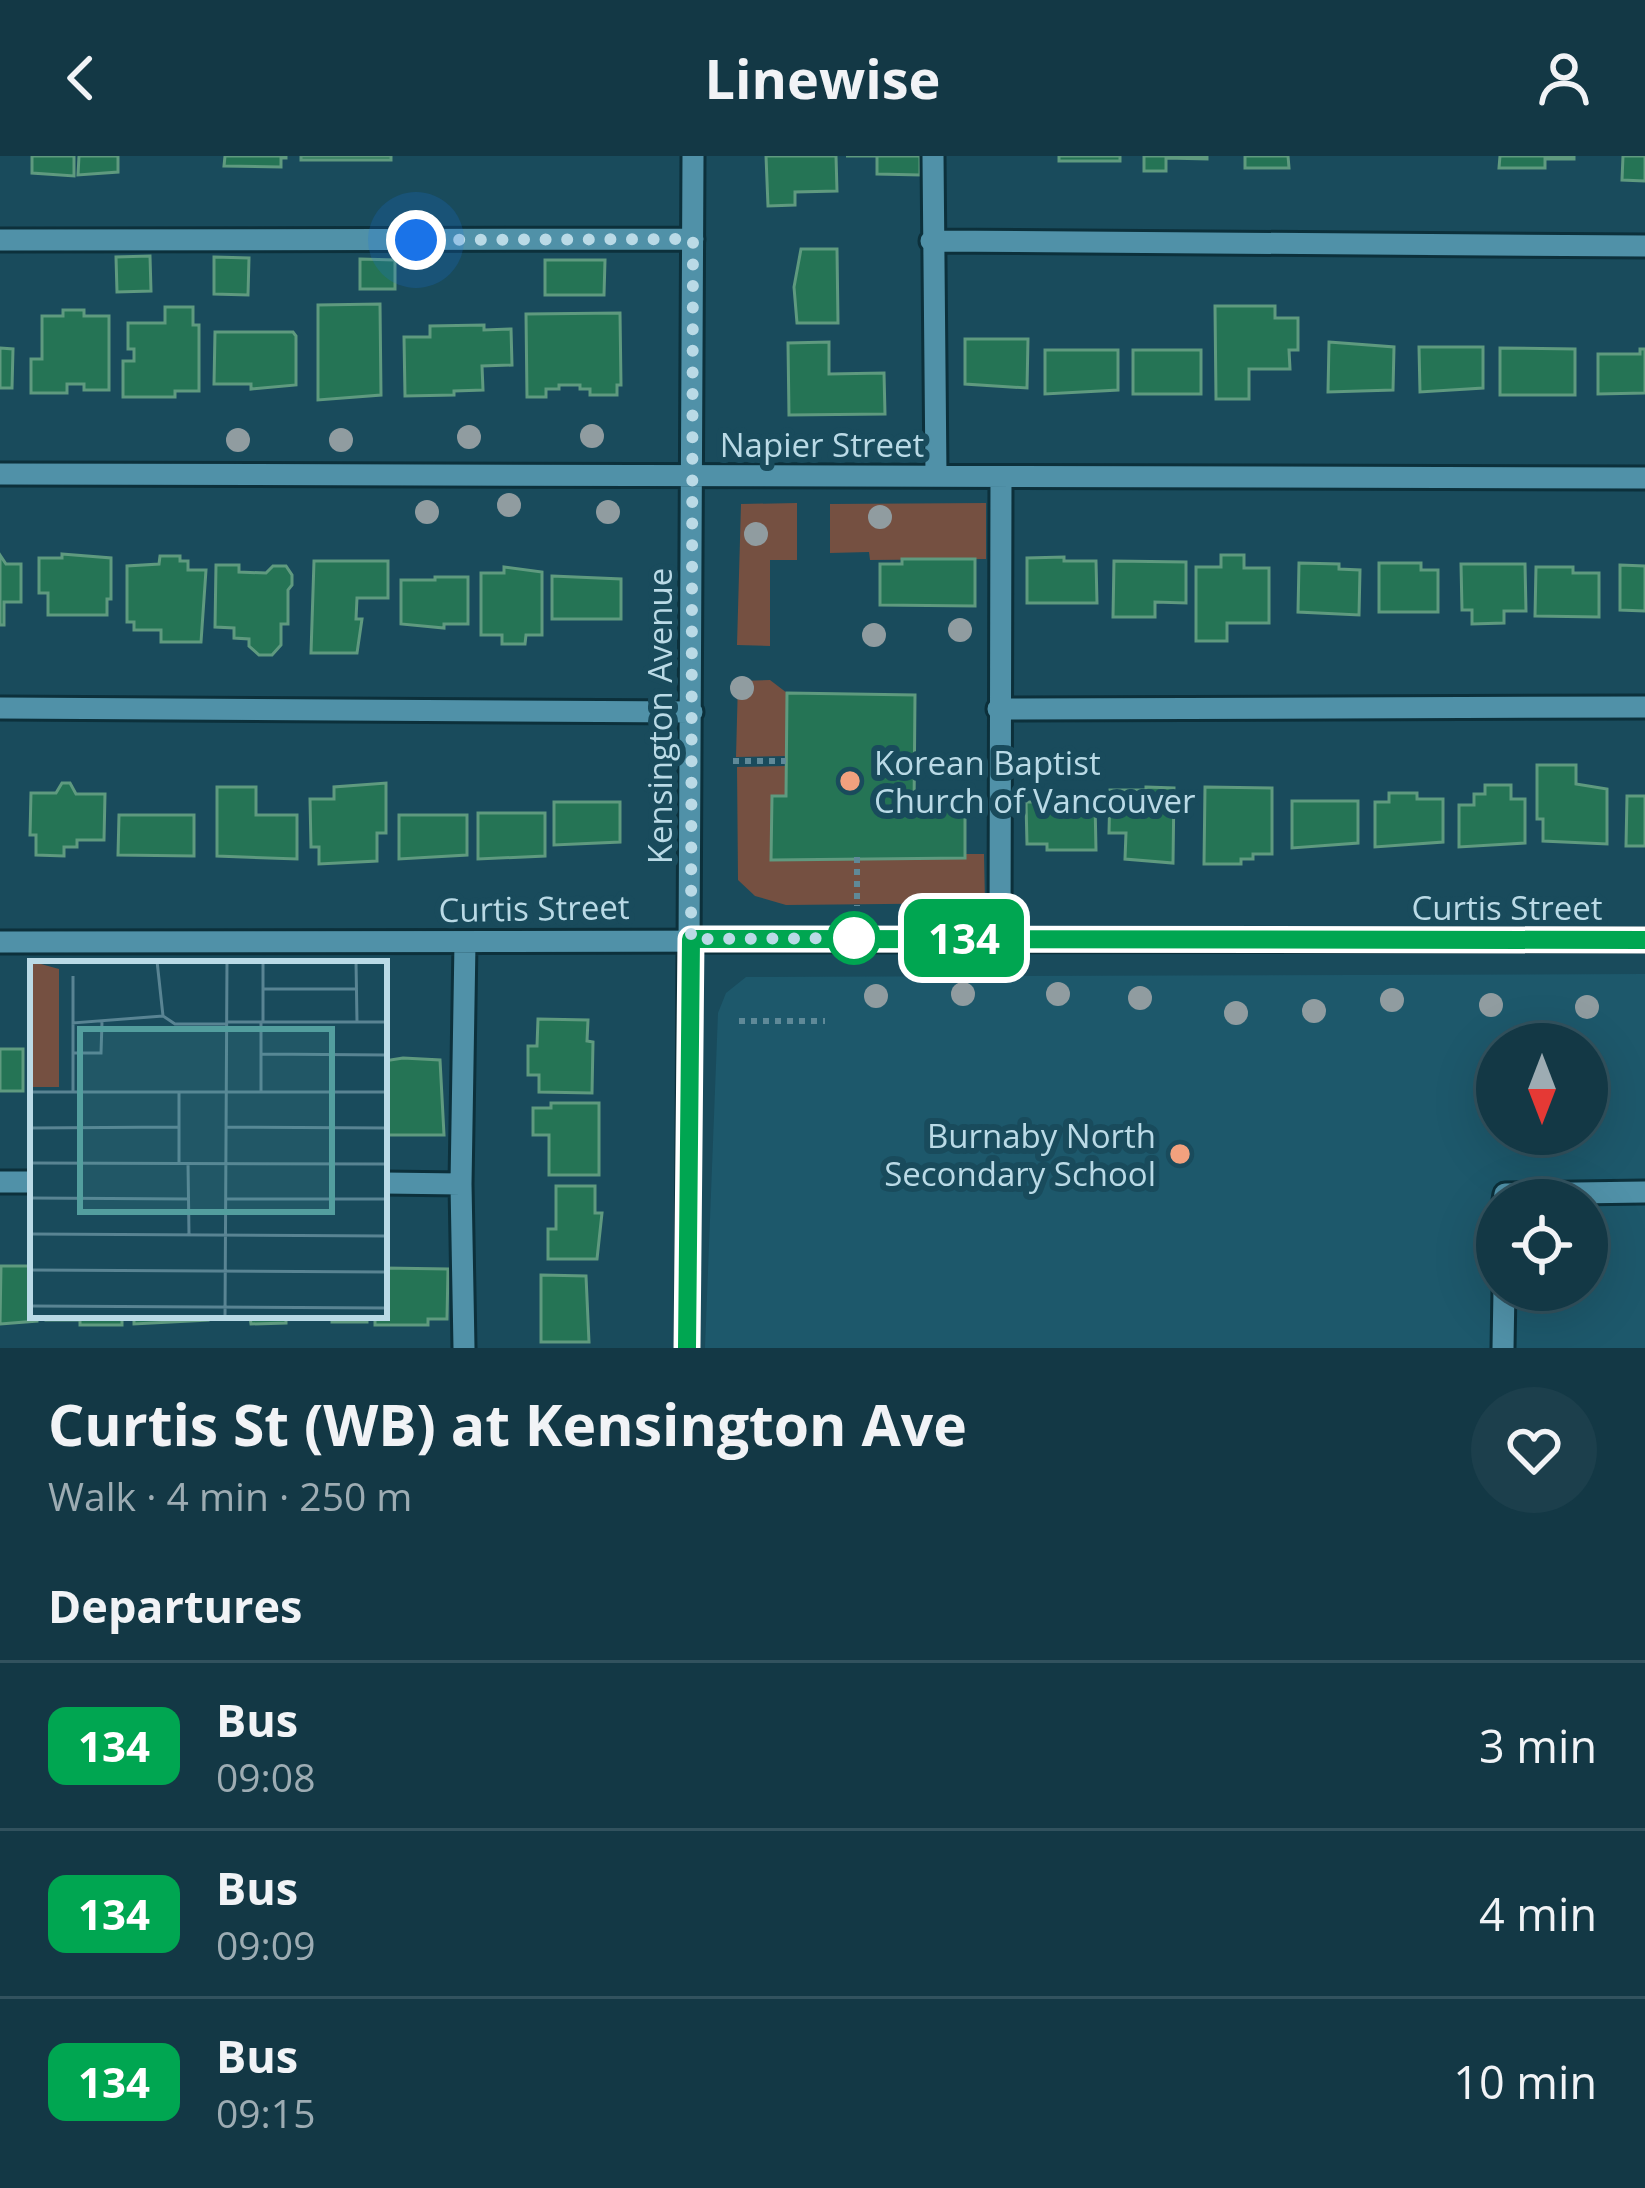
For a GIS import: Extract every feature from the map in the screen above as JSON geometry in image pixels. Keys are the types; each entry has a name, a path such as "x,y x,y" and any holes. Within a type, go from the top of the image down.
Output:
{"street":[{"name":"Kensington Avenue","path":"687,1348 693,156"},
{"path":"933,156 936,476"},
{"path":"0,240 693,239"},
{"path":"932,241 1645,246"},
{"name":"Napier Street","path":"0,473 1645,478"},
{"path":"1000,938 1001,478"},
{"path":"998,709 1645,707"},
{"path":"0,708 692,712"},
{"name":"Curtis Street","path":"0,941 1645,940"},
{"path":"464,1348 465,943"},
{"path":"387,1183 461,1184"},
{"path":"1608,1193 1645,1192"},
{"path":"1503,1348 1504,1311"}],"path":[{"path":"733,761 786,761"},
{"path":"856,857 857,906"},
{"path":"739,1021 825,1021"}],"shaded area":[{"path":"797,503 797,560 770,560 770,646 737,645 741,504"},
{"path":"986,503 986,559 870,560 869,552 830,553 830,504"},
{"path":"770,680 787,693 786,756 736,757 738,681"},
{"path":"786,766 786,796 772,796 772,860 984,854 985,903 786,905 755,896 738,880 737,767"},
{"name":"Burnaby North Secondary School","path":"1645,974 1645,1348 705,1348 718,1013 726,993 746,977"}],"building":[{"path":"32,156 74,156 74,176 32,173"},
{"path":"79,156 118,156 118,172 78,175"},
{"path":"225,156 286,158 281,158 281,167 224,166"},
{"path":"301,156 391,156 391,160 301,160"},
{"path":"766,156 836,156 837,191 795,192 795,205 768,206"},
{"path":"877,156 920,156 920,175 877,174"},
{"path":"1059,156 1120,156 1120,161 1059,161"},
{"path":"1144,156 1207,159 1166,158 1166,171 1144,171"},
{"path":"1245,156 1288,156 1289,168 1245,168"},
{"path":"1500,156 1574,159 1545,159 1545,168 1499,168"},
{"path":"1623,156 1645,156 1645,181 1622,180"},
{"path":"801,249 837,249 838,323 797,323 794,287"},
{"path":"150,256 151,291 117,292 116,257"},
{"path":"214,257 249,258 248,295 214,294"},
{"path":"360,259 395,260 395,289 360,289"},
{"path":"545,260 605,260 604,295 545,295"},
{"path":"380,304 381,395 318,400 318,305"},
{"path":"1215,306 1275,306 1275,318 1298,318 1298,350 1289,350 1290,369 1249,369 1249,399 1216,399"},
{"path":"165,307 193,307 193,325 199,325 199,391 175,391 175,397 123,397 123,361 134,361 134,349 128,349 128,323 165,323"},
{"path":"63,310 109,316 109,390 67,384 67,393 31,393 31,359 42,359 42,316 63,316"},
{"path":"620,313 621,385 617,385 617,395 590,395 590,389 580,389 580,385 559,385 559,389 546,389 546,397 527,397 526,314"},
{"path":"484,325 484,330 511,329 512,365 482,366 483,390 405,396 404,337 430,337 430,326"},
{"path":"215,332 293,332 296,385 251,389 251,384 214,384"},
{"path":"965,339 1028,339 1027,388 965,384"},
{"path":"829,342 829,374 884,373 885,414 789,415 788,343"},
{"path":"1329,342 1394,347 1393,390 1328,392"},
{"path":"1419,347 1483,347 1483,388 1420,392"},
{"path":"0,348 13,349 12,388 0,388"},
{"path":"1500,348 1575,349 1575,395 1500,395"},
{"path":"1645,349 1645,393 1598,394 1598,354 1640,354"},
{"path":"1045,350 1118,350 1118,390 1045,394"},
{"path":"1133,350 1201,350 1201,394 1133,394"},
{"path":"62,554 111,558 107,615 48,615 48,593 39,593 39,558 62,558"},
{"path":"0,555 6,564 21,564 21,602 4,602 4,625 0,625"},
{"path":"1221,555 1244,555 1244,568 1269,568 1269,623 1227,623 1227,641 1196,641 1196,567 1221,567"},
{"path":"160,556 180,556 180,561 188,561 188,570 206,570 201,642 161,642 161,630 134,630 134,622 127,622 127,566 159,564"},
{"path":"1064,557 1064,561 1096,561 1097,603 1027,603 1027,558"},
{"path":"902,559 975,559 975,606 880,605 880,564 902,564"},
{"path":"314,561 388,561 388,598 357,598 356,619 362,619 357,653 311,653"},
{"path":"1114,561 1186,562 1186,603 1155,602 1155,617 1113,617"},
{"path":"1299,563 1360,570 1359,615 1298,612"},
{"path":"1379,563 1421,563 1421,570 1438,570 1438,612 1379,612"},
{"path":"1461,564 1525,564 1526,611 1504,611 1504,623 1472,624 1472,610 1462,610"},
{"path":"216,565 239,565 239,572 266,573 273,566 286,566 292,575 288,624 281,624 281,645 272,655 259,655 249,646 249,639 234,638 234,628 215,627"},
{"path":"1620,565 1645,566 1645,611 1620,610"},
{"path":"504,567 542,572 542,635 526,635 525,644 502,644 502,635 481,635 481,573 504,573"},
{"path":"1536,567 1599,573 1599,617 1535,616"},
{"path":"552,576 621,579 621,619 552,619"},
{"path":"468,577 468,624 444,624 444,628 401,624 401,580"},
{"name":"Korean Baptist Church of Vancouver","path":"787,693 915,695 914,810 965,810 965,858 771,860 772,796 786,796"},
{"path":"1537,765 1576,765 1576,784 1607,789 1607,844 1543,841 1543,819 1537,819"},
{"path":"62,783 70,783 76,794 105,794 104,840 77,840 77,847 64,847 64,856 36,855 36,835 30,835 31,793 56,793"},
{"path":"386,783 386,833 377,833 377,861 319,864 319,847 311,847 310,799 334,799 334,787"},
{"path":"1485,785 1511,785 1511,799 1525,799 1525,843 1459,847 1459,805 1474,805 1474,794 1485,794"},
{"path":"217,787 256,787 256,815 297,815 297,859 217,856"},
{"path":"1205,787 1272,788 1272,854 1253,854 1253,859 1241,859 1241,864 1204,864"},
{"path":"1174,788 1173,863 1125,859 1126,833 1109,833 1110,790"},
{"path":"1389,793 1443,799 1443,842 1375,847 1375,802 1389,802"},
{"path":"1627,796 1645,796 1645,846 1626,846"},
{"path":"1292,801 1358,801 1358,843 1292,848"},
{"path":"554,802 620,802 620,842 554,845"},
{"path":"1026,802 1095,802 1096,850 1047,850 1047,844 1027,844"},
{"path":"478,813 545,813 545,856 478,859"},
{"path":"119,815 194,815 194,856 118,855"},
{"path":"399,815 467,815 467,855 399,859"},
{"path":"538,1019 588,1020 587,1041 593,1042 592,1093 539,1092 539,1075 528,1075 528,1046 537,1046"},
{"path":"0,1049 23,1049 23,1091 0,1091"},
{"path":"440,1060 444,1135 387,1135 387,1061"},
{"path":"551,1103 599,1103 599,1175 549,1175 549,1135 533,1135 533,1108 551,1108"},
{"path":"556,1186 595,1186 595,1213 602,1213 597,1259 548,1259 548,1229 556,1229"},
{"path":"1,1266 30,1266 30,1318 37,1321 0,1324"},
{"path":"387,1268 448,1269 447,1319 428,1319 428,1325 375,1325 375,1318 387,1318"},
{"path":"541,1275 586,1276 589,1342 541,1342"},
{"path":"122,1318 122,1325 80,1325 80,1320 46,1320"},
{"path":"134,1318 208,1318 208,1320 134,1324"},
{"path":"250,1318 286,1318 286,1323 251,1324"},
{"path":"332,1318 367,1318 367,1322 332,1322"}],"bus line":[{"name":"134","path":"687,1348 691,939 1645,940"}],"place":[{"name":"Korean Baptist Church of Vancouver","path":"850,781"},
{"name":"Burnaby North Secondary School","path":"1180,1154"}],"route":[{"path":"416,240 693,239 691,939 864,938 854,938"}]}
